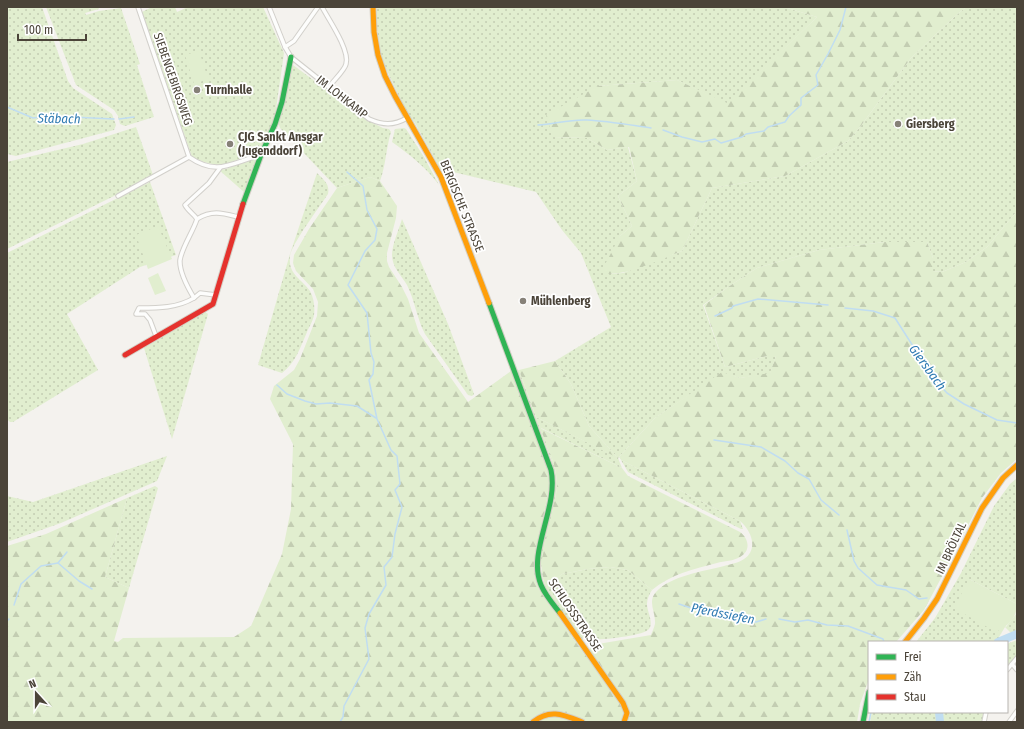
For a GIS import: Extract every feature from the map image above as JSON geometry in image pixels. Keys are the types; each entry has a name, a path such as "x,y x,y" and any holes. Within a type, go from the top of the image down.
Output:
{"main road":[{"name":"BERGISCHE STRASSE","path":"373,7 374,39 385,77 393,96 430,156 441,177 515,372"},
{"path":"125,355 213,304 238,217 261,154 275,124 282,102 291,57"},
{"name":"SCHLOSSSTRASSE","path":"515,372 553,476 551,503 538,560 540,583 546,594 625,705 627,713 624,722"},
{"name":"IM BRÖLTAL","path":"906,641 929,613 941,592 986,500 1006,475 1017,465"},
{"path":"863,722 868,697"},
{"path":"533,722 541,716 550,713 582,722"}],"street":[{"name":"SIEBENGEBIRGSWEG","path":"138,7 189,157"},
{"name":"IM LOHKAMP","path":"269,7 291,57 370,119 378,123 393,124 407,118"},
{"path":"286,48 294,41 318,7"},
{"path":"322,7 347,56 346,66 329,87"},
{"path":"118,196 189,157 202,164 220,168 228,167 261,154"},
{"path":"197,219 188,211 185,205 209,183 220,168"},
{"path":"194,298 182,273 180,260 197,219 205,214 220,212 238,217"},
{"path":"156,336 150,320 145,314 136,314 139,308 172,307 188,302 200,294 216,295"},
{"path":"1008,669 1017,658"},
{"path":"1012,664 1017,670"},
{"path":"1009,722 1017,711"}],"green space":[{"path":"7,7 42,7 68,81 73,88 112,114 116,125 114,130 16,156 7,154"},
{"path":"46,7 98,7 99,9 85,13 86,15 99,11 121,8 140,64 137,65 154,117 125,126 120,124 118,116 114,110 76,85"},
{"name":"CJG Sankt Ansgar (Jugenddorf)","path":"152,7 175,7 177,12 188,7 263,7 284,53 275,116 263,145 254,154 220,166 192,157 142,12"},
{"path":"377,7 784,7 817,17 727,104 677,80 598,86 553,137 587,138 607,150 628,147 637,181 618,196 632,226 620,236 611,274 623,273 682,251 712,188 785,176 848,141 911,58 966,7 1017,7 1017,211 987,247 966,262 942,272 933,271 933,258 927,242 885,242 819,250 757,268 703,305 725,367 767,356 776,356 770,374 740,378 722,373 655,418 618,458 622,468 541,428 554,465 557,481 557,489 541,569 542,579 540,574 540,560 555,485 555,474 551,459 517,371 519,370 536,417 617,457 589,426 571,384 555,361 611,327 581,253 562,230 536,192 441,170 415,123 407,113 381,58 376,20"},
{"path":"784,7 966,7 911,58 848,141 785,176 712,188 682,251 630,271 609,274 601,272 620,236 632,226 618,196 637,181 629,147 607,150 587,138 553,137 546,115 598,86 677,80 727,103 817,17"},
{"path":"199,51 208,79 194,84 185,55"},
{"path":"293,65 369,121 383,128 389,129 391,132 384,169 380,181 370,177 337,188 280,128 278,122"},
{"path":"136,127 153,175 7,249 7,162 83,144"},
{"path":"404,128 424,157 439,185 423,167 392,142 395,129"},
{"path":"252,159 255,160 255,163 244,192 219,170 226,169"},
{"path":"317,173 327,185 328,194 295,243 290,256 291,268 293,272 310,291 314,303 314,315 297,354 291,364 282,373 258,365 290,254"},
{"path":"370,177 380,181 397,206 396,218 387,253 389,267 408,299 419,333 468,402 511,371 548,469 549,489 534,567 536,583 584,654 592,645 651,635 655,624 652,600 653,596 662,586 678,578 697,572 740,562 749,555 751,550 752,540 750,534 740,521 621,460 619,457 655,418 722,372 740,378 770,373 776,356 767,356 725,367 704,305 757,268 819,250 885,242 927,242 933,258 933,271 942,272 966,262 987,247 1017,211 1017,459 1001,473 982,498 924,610 897,641 868,641 868,682 860,704 857,722 7,722 7,546 46,534 127,498 105,577 129,588 114,641 118,642 123,638 234,637 251,626 282,554 291,509 293,444 270,399 274,386 294,370 300,359 317,316 318,302 313,289 296,271 293,263 294,255 309,229 337,188"},
{"path":"150,182 176,255 140,267 67,314 98,370 13,422 10,422 7,419 7,253"},
{"path":"402,219 448,324 474,394 472,396 468,395 425,334 410,291 397,271 392,259 393,247"},
{"path":"158,226 172,259 148,269 136,235"},
{"path":"158,273 166,291 155,295 148,278"},
{"path":"204,311 208,314 172,439 144,348"},
{"path":"555,361 571,384 589,426 618,458 536,417 519,370"},
{"path":"511,371 549,466 550,495 536,562 536,583 533,569 549,489 548,469"},
{"path":"540,428 622,468 628,476 740,532 745,537 748,544 746,551 740,557 735,559 720,562 675,576 659,584 652,590 628,570 610,567 562,574 546,588 542,574 542,559 557,489 557,481 552,458"},
{"path":"167,456 157,481 61,523 7,542 7,496 33,502"},
{"path":"621,460 740,521 743,529 628,472"},
{"path":"1017,478 1017,604 969,579 1006,627 1017,613 1017,631 1012,634 1005,627 999,637 1000,639 996,641 917,641 935,618 961,573 994,506 1010,484"},
{"path":"155,486 158,488 129,588 105,577 127,498"},
{"path":"610,567 628,570 652,590 647,600 647,607 651,620 649,629 645,632 630,636 600,639 587,639 582,637 583,640 580,638 547,591 542,580 546,587 562,574"},
{"path":"969,579 1017,604 1017,609 1011,621 996,632 954,608"},
{"path":"538,586 585,653 584,654 540,591"},
{"path":"1017,640 1017,656 1008,667 1008,644"},
{"path":"872,713 937,713 937,722 870,722"},
{"path":"944,713 985,713 982,722 938,722"}],"waterway":[{"path":"663,130 702,142 715,139 721,143 742,137 746,134 764,131 768,127 785,122 801,105 801,98 818,85 816,75 840,30 846,7"},
{"name":"Stäbach","path":"7,107 33,118 50,116 114,119"},
{"name":"Stäbach","path":"119,119 134,117"},
{"path":"538,125 575,120 587,120 651,128"},
{"path":"340,722 343,717 344,706 369,659 365,628 369,614 386,585 384,567 392,557 395,534 402,507 395,490 400,484 397,456 391,450 377,419 369,380 373,374 374,362 371,353 367,313 348,285 365,251 375,240 377,229 367,210 363,186 347,172"},
{"name":"Giersbach","path":"715,316 732,308 733,306 758,299 828,305"},
{"name":"Giersbach","path":"845,308 873,311 895,318 934,379 947,393 964,404 997,420 1017,423"},
{"path":"277,385 287,394 305,401 316,404 330,403 357,406 376,418"},
{"path":"714,440 761,447 785,461 798,473 809,479 821,500 839,515"},
{"path":"847,530 854,561 858,568 877,585 906,590 919,599 927,598"},
{"path":"14,605 21,584 41,566 58,563 67,552"},
{"path":"58,563 79,581 92,589"},
{"name":"Pferdssiefen","path":"679,604 694,609 727,613 746,621 756,622 766,619"},
{"name":"Pferdssiefen","path":"779,619 795,622 808,620 827,625 848,626 883,639 884,641"},
{"path":"1000,641 1017,634"},
{"name":"Pferdssiefen","path":"869,722 871,713"},
{"path":"939,713 940,722"}],"traffic: fast":[{"path":"243,204 261,155 275,124 282,102 291,57"},
{"path":"489,303 551,470 551,499 540,544 538,572 543,589 560,613"},
{"path":"863,722 868,697"}],"traffic: slow":[{"path":"373,7 374,32 378,55 385,76 441,177 489,303"},
{"path":"906,641 937,599 982,508 1003,478 1017,465"},
{"path":"560,613 623,703 627,713 624,722"},
{"path":"533,722 545,715 551,714 563,715 582,722"}],"traffic: jam":[{"path":"125,355 213,304 243,204"}],"place":[{"name":"Turnhalle","path":"197,90"},
{"name":"Giersberg","path":"898,124"},
{"name":"CJG Sankt Ansgar (Jugenddorf)","path":"230,144"},
{"name":"Mühlenberg","path":"523,301"}]}
